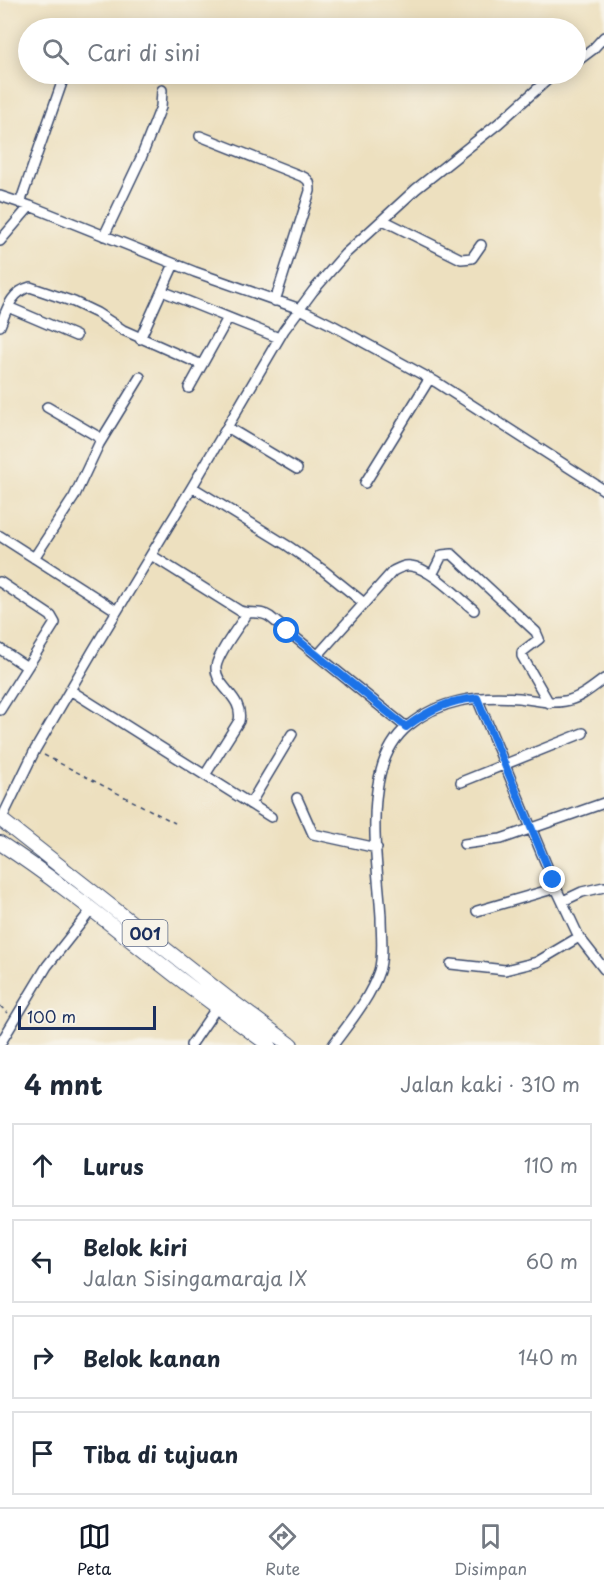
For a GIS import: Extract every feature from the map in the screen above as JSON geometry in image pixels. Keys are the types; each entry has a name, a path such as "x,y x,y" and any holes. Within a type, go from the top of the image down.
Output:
{"highway":[{"name":"001","path":"0,819 230,1000 291,1045"},
{"name":"001","path":"1,845 24,858 269,1045"},
{"path":"24,858 34,846"}],"street":[{"path":"586,54 604,37"},
{"path":"0,241 25,204 61,84"},
{"path":"0,819 35,750 70,690 228,428 279,338 300,309 345,254 416,189 499,123 543,84"},
{"path":"104,236 141,158 161,107 162,90"},
{"path":"200,136 308,178 310,183 307,200 275,302"},
{"path":"0,196 174,264 275,302 300,309 430,378 604,489"},
{"path":"382,220 461,259 472,258 481,245"},
{"path":"140,339 174,264"},
{"path":"0,326 16,293 30,287 74,302 140,339 202,365"},
{"path":"162,291 279,338"},
{"path":"8,307 76,336"},
{"path":"189,388 228,318"},
{"path":"34,558 74,497 102,439 140,377"},
{"path":"365,483 430,378"},
{"path":"46,407 102,439"},
{"path":"228,428 297,469"},
{"path":"192,487 288,546 323,570 364,603"},
{"path":"0,536 117,611"},
{"path":"432,576 442,555 452,554 536,632 539,639 522,652 522,656 549,703"},
{"path":"151,555 247,614 265,613 406,727"},
{"path":"318,655 393,571 403,566 414,566 432,576 474,610"},
{"path":"0,582 54,619 55,623 0,710"},
{"path":"205,775 239,721 241,714 239,705 221,681 216,668 219,659 247,614"},
{"path":"0,649 27,667"},
{"path":"333,1045 368,994 379,970 382,947 375,806 384,758 392,742 406,727 426,713 445,704 477,698 519,698 549,703 566,701 575,698 604,679"},
{"path":"70,690 271,817"},
{"path":"477,698 556,888 579,936 604,969"},
{"path":"461,782 583,733"},
{"path":"250,804 292,734"},
{"path":"297,798 313,834 376,849"},
{"path":"464,844 501,839 604,803"},
{"path":"563,901 582,892 604,887"},
{"path":"477,911 556,888"},
{"path":"0,1044 47,966 92,909"},
{"path":"451,964 505,970 537,962 579,936"},
{"path":"191,1045 218,1007"}],"path":[{"path":"35,750 175,823"}],"route":[{"path":"287,631 406,727 426,713 445,704 477,698 553,880"}]}
